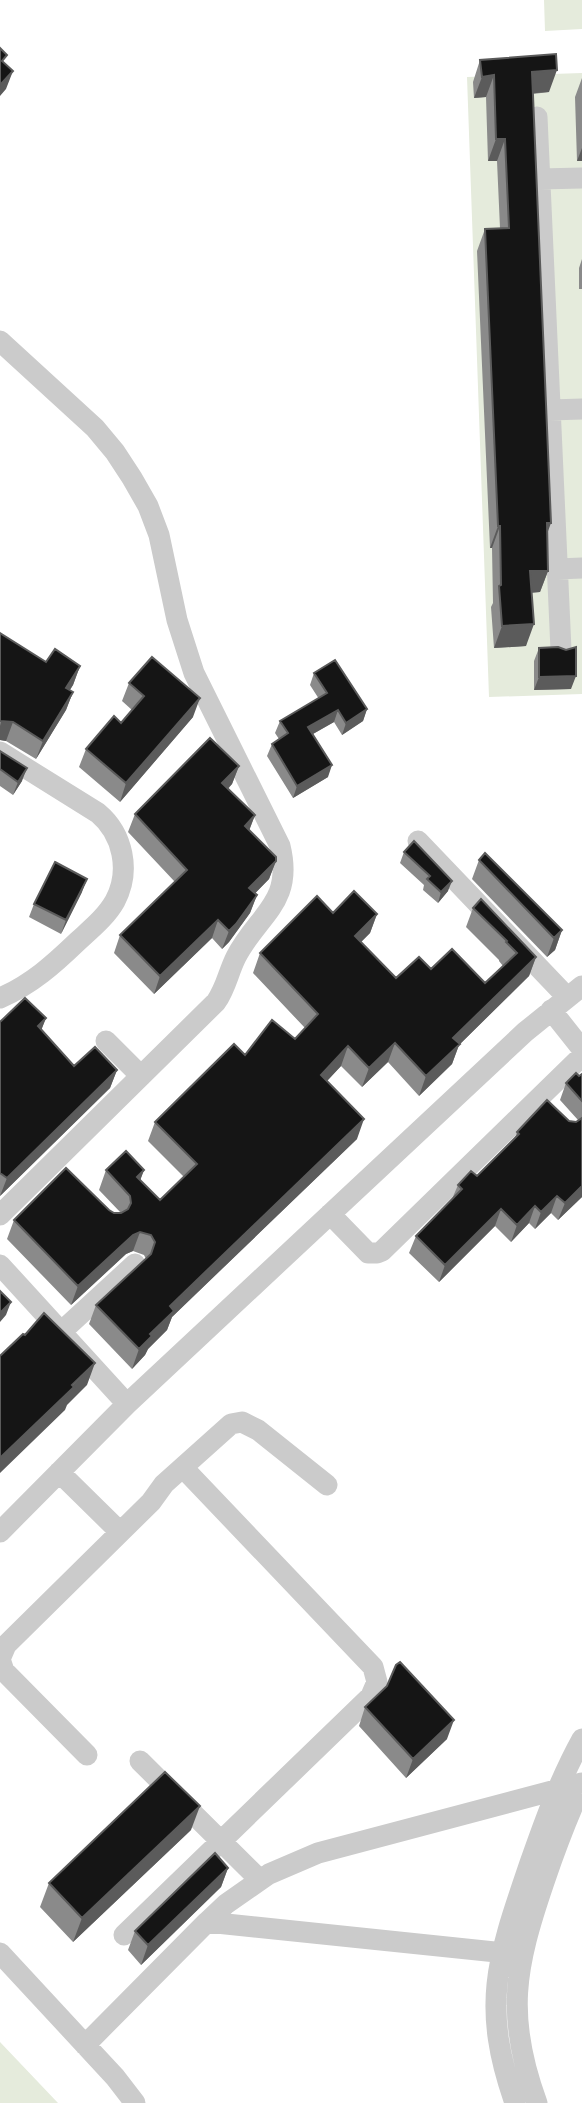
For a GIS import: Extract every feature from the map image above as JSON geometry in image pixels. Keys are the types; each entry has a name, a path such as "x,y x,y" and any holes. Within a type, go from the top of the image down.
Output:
{"street":[{"path":"537,117 561,650"},
{"path":"540,180 582,178"},
{"path":"0,341 95,428 138,487 159,535 177,620 194,673 280,846 284,871 279,895 273,907 237,956 222,994 216,1002 141,1076 58,1168 1,1211"},
{"path":"550,410 582,409"},
{"path":"558,569 582,568"},
{"path":"0,752 108,821 121,846 123,867 121,888 107,913 49,969 30,983 0,998"},
{"path":"418,841 566,998 582,1049"},
{"path":"0,1532 127,1404 525,1032 566,998"},
{"path":"106,1041 141,1076"},
{"path":"330,1214 364,1250 377,1253 582,1056"},
{"path":"539,1097 557,1116"},
{"path":"61,1332 135,1264"},
{"path":"0,1265 127,1404"},
{"path":"87,1755 4,1671 0,1659 6,1645 150,1502 164,1484 231,1424 242,1422 258,1430 327,1485"},
{"path":"150,1502 170,1493 236,1433 243,1429 258,1430"},
{"path":"59,1472 120,1532"},
{"path":"124,1935 371,1696 375,1689 376,1674 373,1667 190,1475"},
{"path":"514,2103 501,2060 496,2024 496,1988 511,1953 556,1789 582,1739"},
{"path":"140,1761 260,1880"},
{"path":"85,2045 226,1904 260,1880 293,1862 556,1789 582,1785"},
{"path":"537,2103 526,2073 517,2024 518,1978 511,1953 531,1920 554,1852 582,1785"},
{"path":"207,1922 511,1953"},
{"path":"0,1952 115,2077 135,2103"},
{"path":"496,2024 517,2024"}],"green space":[{"path":"544,0 582,0 582,29 545,31"},
{"path":"582,73 582,694 489,697 467,77"},
{"path":"0,2042 58,2103 0,2103"}],"building":[{"path":"0,48 7,55 2,61 13,71 0,85"},
{"path":"556,54 557,70 532,72 551,523 547,523 548,571 530,571 534,624 502,626 499,586 500,526 485,229 509,228 505,139 496,139 494,75 482,77 480,60"},
{"path":"0,633 46,662 55,649 80,666 66,688 73,692 43,741 13,722 0,721"},
{"path":"558,647 566,650 576,647 576,676 539,677 539,648"},
{"path":"152,657 200,698 126,783 86,749 114,716 121,723 144,696 129,683"},
{"path":"335,660 367,709 346,723 338,710 308,727 332,765 297,786 272,744 288,733 280,721 327,693 314,673"},
{"path":"210,738 239,766 222,783 255,815 245,826 276,857 276,861 249,888 257,895 229,931 218,920 160,976 120,935 187,870 135,814"},
{"path":"0,751 27,768 18,782 0,769"},
{"path":"414,841 452,881 441,892 427,879 430,876 404,852"},
{"path":"485,853 562,930 554,938 479,860"},
{"path":"55,862 87,879 66,920 34,904"},
{"path":"354,891 377,914 355,936 396,978 419,957 431,969 452,949 485,983 517,953 473,908 481,899 536,957 453,1038 460,1044 426,1076 395,1043 369,1068 348,1046 321,1075 364,1119 170,1306 174,1311 139,1349 96,1305 151,1254 155,1242 151,1235 140,1232 133,1235 78,1286 14,1220 66,1168 109,1210 121,1213 128,1209 130,1196 106,1170 126,1151 144,1170 137,1177 160,1200 197,1164 155,1122 234,1044 245,1055 272,1020 295,1039 318,1014 260,953 317,896 333,913"},
{"path":"25,998 46,1018 38,1026 74,1066 95,1047 117,1070 7,1178 0,1173 0,1022"},
{"path":"576,1073 579,1076 582,1074 582,1101 566,1083"},
{"path":"547,1100 569,1121 576,1122 582,1118 582,1186 565,1203 557,1196 541,1212 535,1206 517,1225 501,1209 445,1265 416,1236 462,1189 458,1185 471,1171 477,1176 519,1134 517,1132"},
{"path":"0,1291 11,1302 0,1313"},
{"path":"44,1313 95,1363 72,1385 74,1387 0,1458 0,1356 25,1335"},
{"path":"400,1662 454,1720 413,1759 365,1707 387,1686"},
{"path":"165,1772 200,1806 82,1918 49,1883"},
{"path":"215,1853 228,1868 148,1945 135,1931"}]}
